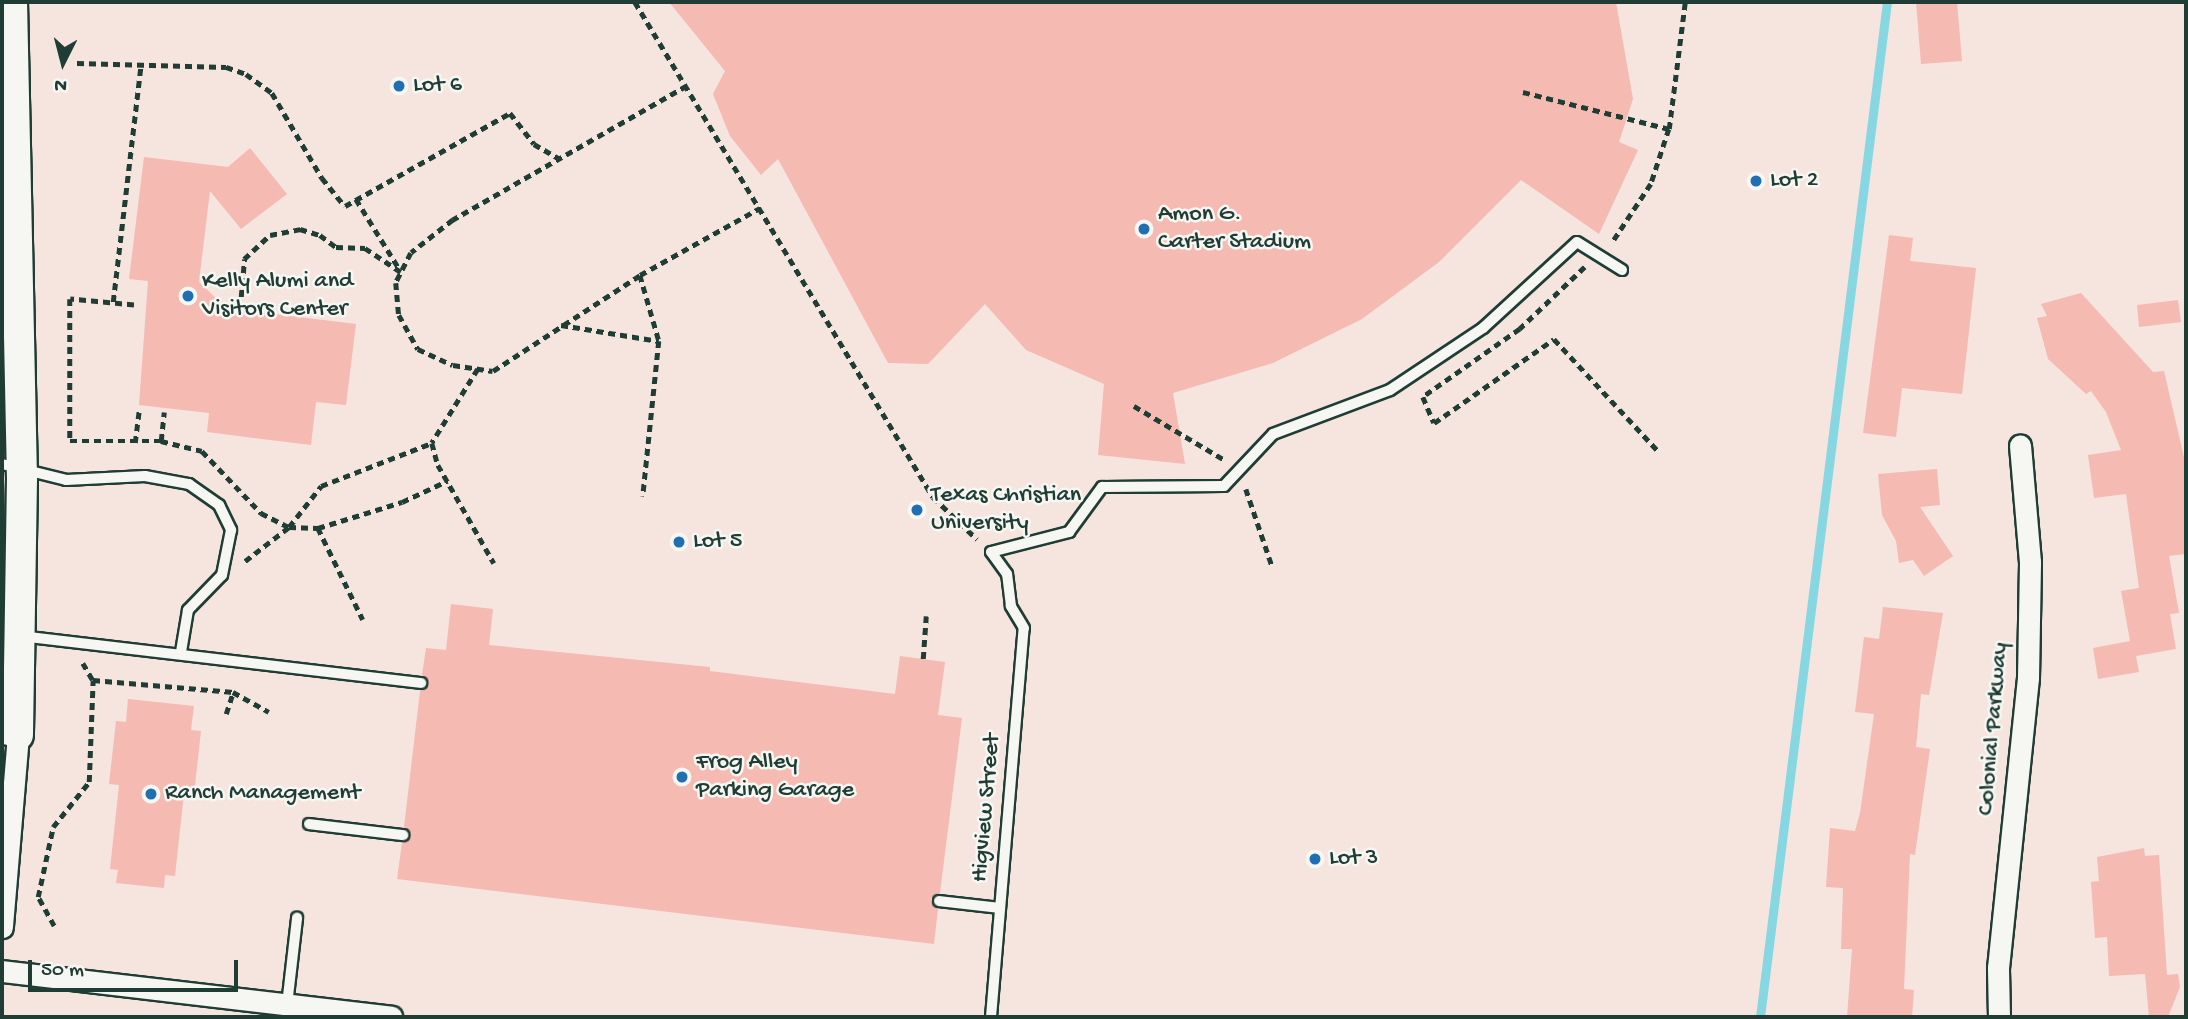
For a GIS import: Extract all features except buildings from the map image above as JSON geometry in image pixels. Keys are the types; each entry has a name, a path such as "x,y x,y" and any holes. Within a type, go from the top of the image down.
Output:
{"street":[{"path":"2,928 10,734 18,635 12,466 8,9"},
{"name":"Colonial Parkway","path":"1999,1017 1998,968 2028,678 2030,562 2020,445"},
{"path":"2,971 391,1017"}],"lane":[{"path":"991,552 1069,532 1102,487 1224,485 1273,434 1390,390 1483,328 1577,242 1622,270"},
{"path":"12,466 66,480 145,476 189,484 219,505 231,530 222,575 188,610 181,652"},
{"name":"Higview Street","path":"991,552 1007,574 1011,606 1024,628 991,1017"},
{"path":"18,635 181,652 422,683"},
{"path":"309,824 403,835"},
{"path":"939,901 1000,908"},
{"path":"287,1005 297,918"}],"path":[{"path":"635,2 933,497 991,552"},
{"path":"1598,255 1621,235 1651,184 1669,130 1685,2"},
{"path":"77,63 226,67 246,74 271,93 322,178 345,206 510,113 534,144 560,159"},
{"path":"113,302 141,65"},
{"path":"687,86 453,220 411,253 396,283 399,315 418,349 453,365 492,371 640,275 760,208"},
{"path":"1523,92 1669,130"},
{"path":"356,199 401,272"},
{"path":"242,297 244,259 271,234 300,229 320,235 336,247 365,248 401,272"},
{"path":"640,275 659,341 643,496"},
{"path":"134,305 69,299 70,441 161,441 202,451 261,513 289,527 318,528 402,502 447,481"},
{"path":"560,325 659,341"},
{"path":"1423,397 1434,423 1554,339 1658,451"},
{"path":"222,575 289,527 321,486 432,443 478,369"},
{"path":"135,443 139,409"},
{"path":"161,441 164,412"},
{"path":"432,443 447,481 495,563"},
{"path":"318,528 363,620"},
{"path":"923,659 926,616"},
{"path":"54,926 38,897 53,827 89,782 93,680 233,692 269,712"},
{"path":"226,714 233,692"}],"waterway":[{"path":"1760,1017 1887,2"}],"place":[{"name":"Lot 6","path":"399,86"},
{"name":"Lot 2","path":"1756,181"},
{"name":"Amon G. Carter Stadium","path":"1144,229"},
{"name":"Kelly Alumi and Visitors Center","path":"188,296"},
{"name":"Texas Christian University","path":"917,510"},
{"name":"Lot 5","path":"679,542"},
{"name":"Frog Alley Parking Garage","path":"682,777"},
{"name":"Ranch Management","path":"151,794"},
{"name":"Lot 3","path":"1315,859"}]}
